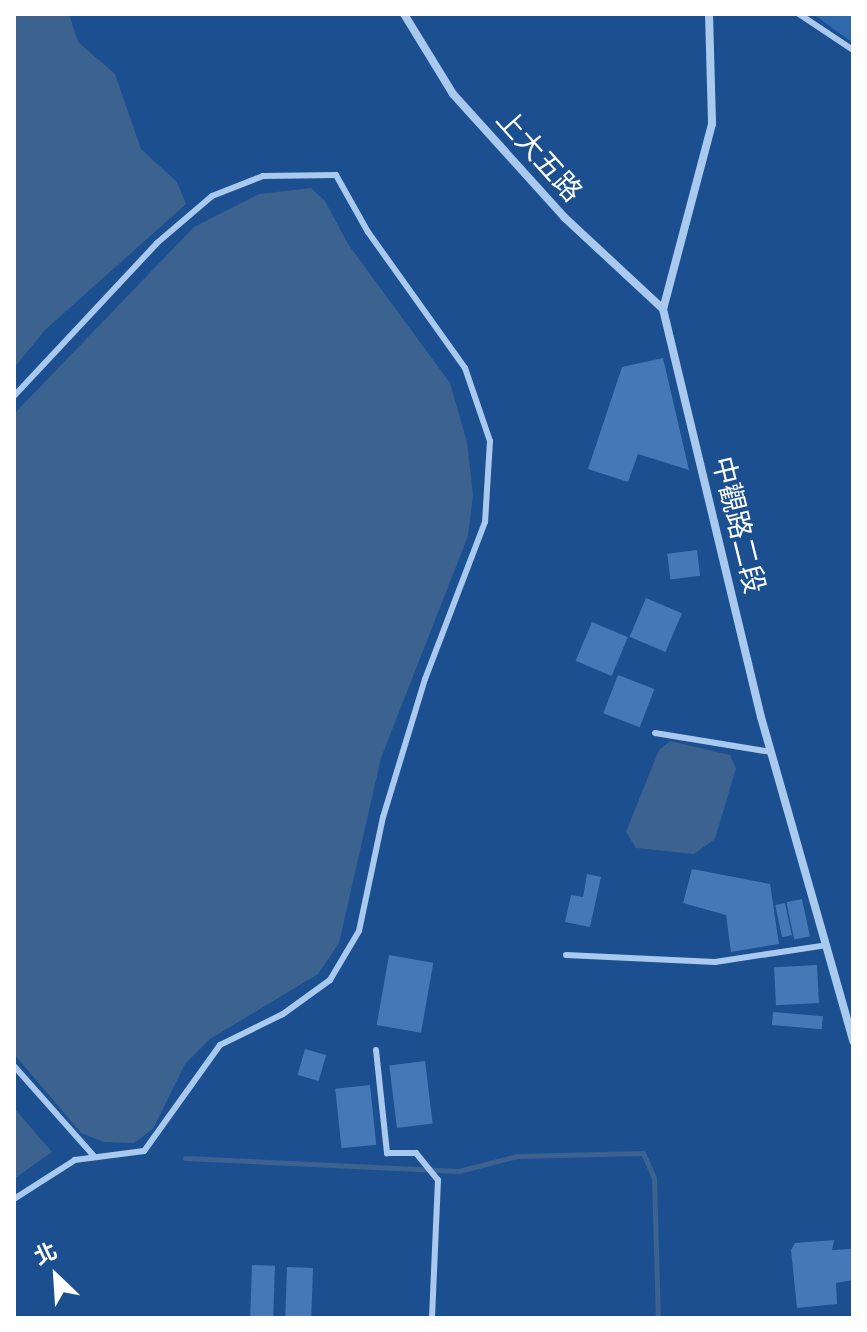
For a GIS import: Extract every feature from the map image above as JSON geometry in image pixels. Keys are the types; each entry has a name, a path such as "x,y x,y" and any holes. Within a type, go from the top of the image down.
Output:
{"street":[{"name":"上大五路","path":"404,14 453,94 564,217 663,309"},
{"name":"中觀路二段","path":"709,14 712,124 663,309 771,752 853,1041"}],"lane":[{"path":"799,14 853,50"},
{"path":"14,396 157,243 212,196 263,176 336,175 368,232 465,368 490,441 485,522 425,679 383,817 359,931 330,980 283,1014 220,1045 144,1151 93,1155 75,1160 14,1199"},
{"path":"655,733 771,752"},
{"path":"566,955 715,962 827,945"},
{"path":"376,1050 387,1153 416,1153 438,1180 432,1318"},
{"path":"14,1066 93,1155"}],"shaded area":[{"path":"14,14 69,14 78,42 115,74 141,149 177,182 186,204 45,330 14,368"},
{"path":"813,14 853,14 853,43"},
{"path":"311,188 325,201 348,244 450,383 467,442 473,494 468,536 381,758 339,943 318,974 210,1039 185,1064 153,1129 134,1143 104,1142 81,1133 14,1054 14,414 194,227 259,194"},
{"path":"670,741 730,755 736,768 715,839 694,854 636,848 626,832 659,750"},
{"path":"14,1108 52,1152 14,1179"}],"building":[{"path":"663,358 689,470 638,454 628,482 588,469 622,367"},
{"path":"697,550 700,576 670,579 667,554"},
{"path":"646,598 682,613 665,652 630,637"},
{"path":"592,622 628,637 611,676 576,661"},
{"path":"618,675 654,689 640,727 603,713"},
{"path":"692,869 770,884 779,944 731,952 726,915 683,903"},
{"path":"587,874 601,877 590,927 565,922 571,895 583,897"},
{"path":"802,899 810,936 794,939 786,902"},
{"path":"785,903 792,935 782,937 775,905"},
{"path":"389,955 433,963 421,1033 377,1025"},
{"path":"817,965 819,1003 776,1005 774,967"},
{"path":"773,1012 823,1016 822,1029 772,1025"},
{"path":"305,1049 326,1055 319,1081 298,1075"},
{"path":"425,1061 433,1124 397,1128 389,1065"},
{"path":"370,1085 376,1145 341,1148 335,1089"},
{"path":"834,1240 832,1250 853,1249 853,1280 836,1283 837,1304 797,1308 791,1250 795,1243"},
{"path":"252,1265 275,1266 273,1318 250,1318"},
{"path":"287,1267 313,1268 311,1318 285,1318"}],"waterway":[{"path":"185,1158 459,1171 517,1156 643,1153 654,1178 658,1318"}]}
